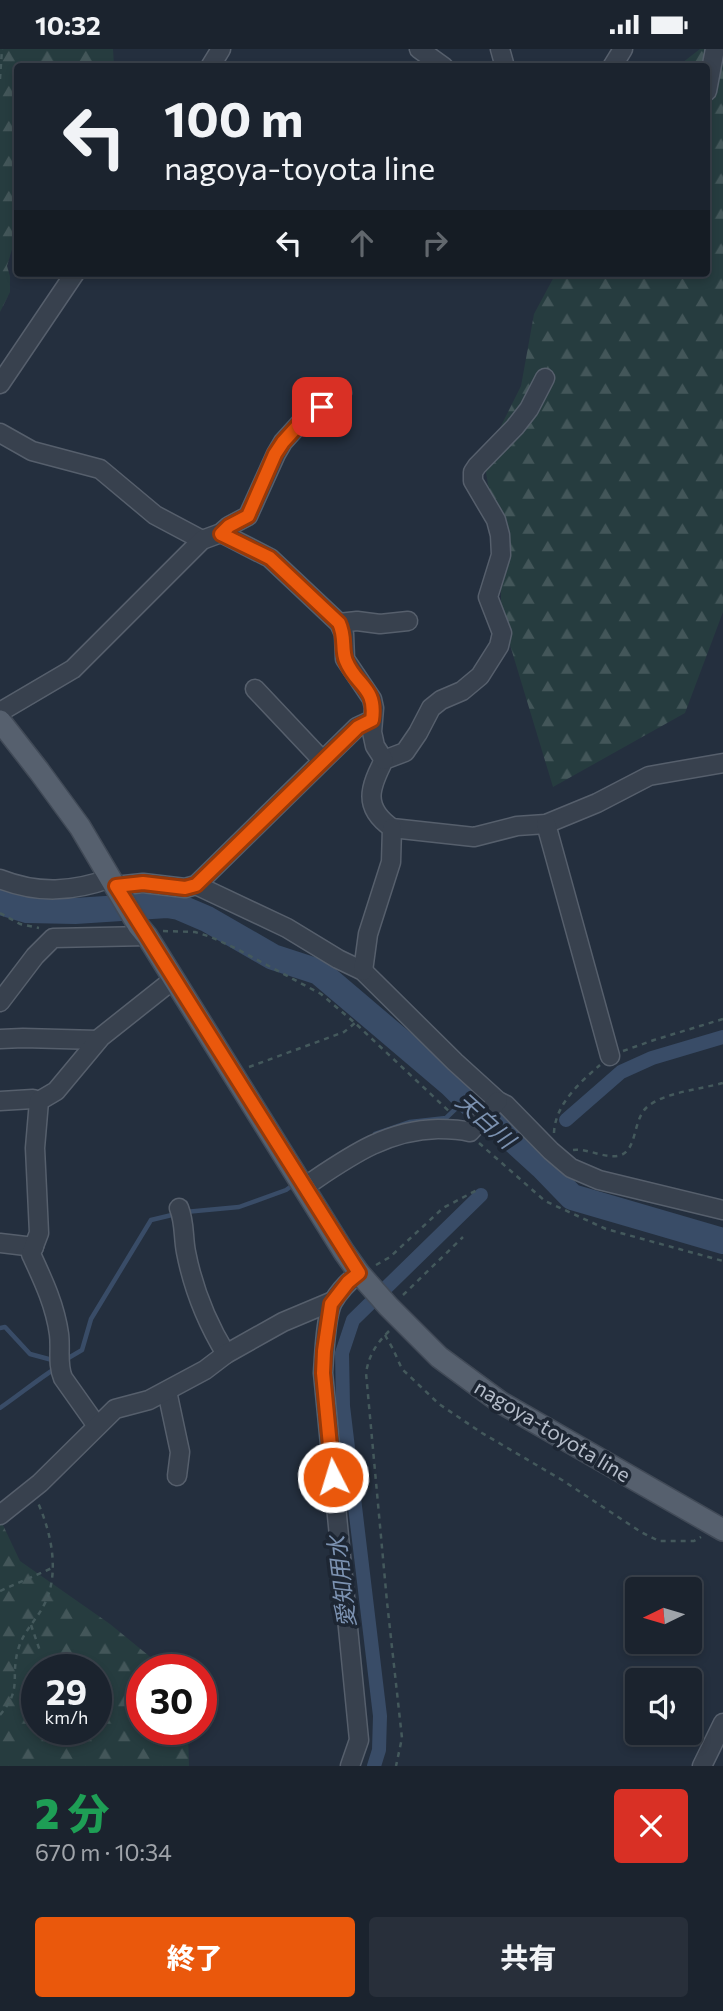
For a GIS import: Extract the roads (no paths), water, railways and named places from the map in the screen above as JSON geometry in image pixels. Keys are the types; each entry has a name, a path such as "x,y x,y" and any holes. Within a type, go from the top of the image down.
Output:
{"main road":[{"name":"nagoya-toyota line","path":"0,721 80,827 362,1277 439,1357 500,1402 718,1527"}],"street":[{"path":"419,49 438,63"},
{"path":"710,75 715,49"},
{"path":"0,384 72,277"},
{"path":"545,378 529,409 473,472 476,488 496,520 500,535 501,555 488,597 502,633 499,646 480,677 431,708 405,752 384,760 372,782 372,802 382,821 391,828 474,837 517,826 546,824 597,803 649,775 723,764"},
{"path":"0,712 73,669 202,540 221,534 229,526 248,516 275,454 291,432 342,393"},
{"path":"0,433 32,451 100,469 155,515 202,540"},
{"path":"221,534 270,558 339,623 344,634 345,659 372,699 372,732 375,746 384,760"},
{"path":"339,623 357,621 380,624 408,621"},
{"path":"255,689 322,760"},
{"path":"0,879 51,890 143,883 185,888 196,885 322,760 358,727 372,720"},
{"path":"546,824 610,1056"},
{"path":"363,971 368,934 391,862 391,828"},
{"path":"196,885 287,928 363,971 455,1062 506,1105 571,1168 599,1180 723,1210"},
{"path":"0,1002 49,941 57,937 143,930"},
{"path":"0,1101 39,1101 57,1091 98,1040 174,979"},
{"path":"0,1039 98,1040"},
{"path":"39,1101 34,1148 39,1233 31,1254 51,1298 60,1336 59,1364 63,1378 97,1426"},
{"path":"304,1187 350,1156 407,1131 465,1130 498,1101"},
{"path":"179,1208 186,1251 199,1297 208,1323 226,1355"},
{"path":"0,1243 34,1247"},
{"path":"331,1304 348,1282 362,1277"},
{"path":"0,1515 40,1483 116,1409 149,1400 284,1322 333,1301 323,1373 359,1739 350,1766"},
{"path":"167,1391 180,1452 177,1476"},
{"path":"702,1766 723,1723"}],"waterway":[{"name":"天白川","path":"0,902 27,910 75,911 167,905 207,919 273,957 319,972 451,1084 542,1166 572,1197 723,1241"},
{"name":"愛知用水","path":"566,1120 621,1072 652,1058 723,1037"},
{"path":"375,1134 410,1122 446,1118 466,1099"},
{"path":"185,1212 239,1207 293,1185"},
{"name":"愛知用水","path":"374,1766 379,1750 380,1716 343,1406 342,1353 353,1320 481,1195"},
{"path":"65,1360 82,1350 91,1319 151,1220 176,1214"},
{"path":"0,1328 5,1327 30,1354 56,1361"},
{"path":"0,1408 56,1368"}]}
